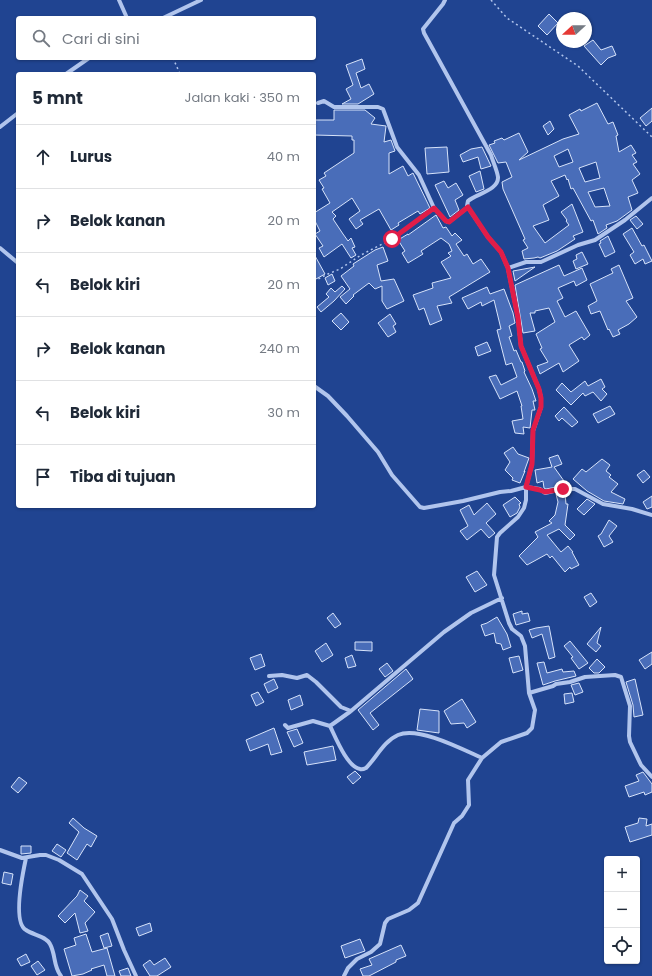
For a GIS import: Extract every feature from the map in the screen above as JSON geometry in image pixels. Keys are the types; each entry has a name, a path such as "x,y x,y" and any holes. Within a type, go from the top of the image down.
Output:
{"street":[{"path":"119,0 126,16"},
{"path":"167,16 201,0"},
{"path":"344,976 348,968 357,959 371,952 380,944 385,923 388,919 409,910 418,902 454,823 462,816 469,805 468,780 482,758 501,742 527,734 532,728 535,710 529,693 525,646 521,636 512,629 509,623 494,575 496,541 500,533 515,520 524,508 526,500 526,487 532,464 533,430 541,407 541,398 539,389 521,346 518,318 508,268 501,252 488,237 468,207 468,202 472,197 493,188 498,182 498,177 491,155 423,29 445,0"},
{"path":"69,72 86,60"},
{"path":"318,102 324,101 334,107 378,107 383,109 397,148 418,175 434,208 446,221 449,222 468,207"},
{"path":"0,127 16,115"},
{"path":"508,268 526,262 541,262 578,245 595,240 625,220 652,198"},
{"path":"0,248 16,261"},
{"path":"316,387 328,396 347,416 378,452 392,475 420,507 424,508 463,501 526,487 545,492 569,488 575,489 602,504 632,509 652,515"},
{"path":"330,726 351,711 444,632 471,613 502,598"},
{"path":"269,676 282,675 296,678 306,675 316,682 341,708 351,711"},
{"path":"529,693 556,684 570,682 585,677 614,675 620,677 630,706 630,742 641,765 652,777"},
{"path":"284,725 288,728 313,721 330,726 344,754 353,765 360,769 366,768 384,746 397,735 409,732 429,736 482,758"},
{"path":"0,850 14,856 26,858 46,855 59,860 82,874 112,919 136,976"},
{"path":"26,858 20,894 21,925 25,930 47,940 52,949 55,966 61,976"}],"path":[{"path":"491,0 507,18 578,66 652,137"},
{"path":"174,60 179,72"},
{"path":"316,280 340,269 361,255 394,238 434,208"}],"building":[{"path":"549,14 556,21 556,25 547,35 538,26"},
{"path":"592,41 601,50 612,46 616,55 608,58 601,65 586,48 592,48"},
{"path":"362,59 365,69 356,73 361,88 369,84 374,94 358,104 342,104 351,99 346,89 353,85 346,65"},
{"path":"597,103 608,124 613,122 618,135 616,136 619,152 631,145 636,153 632,155 637,162 633,164 640,174 632,180 638,193 628,197 632,210 617,221 606,225 607,228 598,234 593,220 591,221 573,188 571,189 565,175 551,181 559,196 543,205 549,220 533,226 545,243 569,225 561,212 572,204 583,232 573,236 575,239 557,251 540,258 524,259 522,251 528,248 523,240 525,239 503,189 502,182 512,177 506,162 498,163 489,145 495,143 494,141 502,138 504,140 519,133 528,152 519,160 563,139 579,134 569,115 580,109 581,111","holes":["568,149 573,162 559,167 554,156","596,162 600,178 585,182 579,168","604,188 610,206 595,207 588,192"]},
{"path":"652,108 652,121 646,126 640,118"},
{"path":"334,110 365,110 375,118 371,124 386,126 384,142 391,140 395,151 389,153 389,174 403,166 408,176 413,173 430,208 420,214 418,211 398,223 399,225 391,230 379,209 360,220 363,224 356,229 349,219 360,211 352,198 332,212 336,216 333,219 348,241 351,238 355,247 352,248 356,255 351,258 342,244 324,257 319,248 323,246 316,236 316,233 320,231 316,223 316,212 330,203 319,180 326,176 324,173 354,153 354,140 352,140 352,136 316,135 316,120 334,120"},
{"path":"550,121 554,129 548,135 543,126"},
{"path":"447,147 449,172 427,174 425,148"},
{"path":"482,147 491,166 481,169 478,157 463,162 460,155 471,149"},
{"path":"480,171 484,189 476,192 469,176"},
{"path":"444,181 448,188 456,183 463,195 455,200 459,210 450,217 435,185"},
{"path":"436,215 443,228 446,227 452,236 455,233 462,240 456,244 464,256 467,254 473,264 481,259 490,272 449,297 452,303 437,306 442,320 430,325 424,308 419,310 413,295 433,288 432,283 451,278 441,262 451,256 448,253 452,251 449,244 441,238 421,251 423,254 408,263 402,253 405,251 398,240 408,235"},
{"path":"636,216 643,224 637,229 630,220"},
{"path":"632,228 642,246 644,245 652,261 645,264 643,259 635,264 630,255 634,252 623,234"},
{"path":"608,236 615,252 605,257 599,244 601,243 600,241"},
{"path":"383,247 388,261 377,265 381,281 394,279 404,301 387,309 382,301 382,286 375,289 369,283 353,295 354,296 346,304 340,297 350,289 341,276 354,266 353,264 375,250"},
{"path":"582,252 588,264 576,269 573,261 577,259 576,255"},
{"path":"316,258 325,274 316,279"},
{"path":"559,265 564,276 582,268 587,280 576,286 574,281 558,288 563,298 557,301 565,317 576,311 590,335 584,340 582,337 569,345 579,361 563,372 559,363 540,374 537,366 548,362 540,349 542,348 536,334 555,322 549,308 535,311 535,313 530,313 535,331 523,333 515,285"},
{"path":"619,265 633,298 626,301 637,317 629,324 618,330 620,334 613,337 609,329 608,330 600,311 591,314 588,306 597,301 590,284 613,273 611,269"},
{"path":"535,267 515,281 513,271"},
{"path":"332,274 335,281 328,285 325,278"},
{"path":"342,286 345,289 321,312 317,307 329,297 326,294 331,288 335,292"},
{"path":"487,287 490,294 504,289 515,323 509,326 512,336 509,337 514,351 516,350 522,362 524,372 536,401 533,401 535,410 532,410 530,428 523,427 524,434 515,433 512,421 523,419 522,406 517,391 500,399 489,377 496,375 501,385 517,377 512,363 506,365 497,330 501,329 494,300 482,306 481,302 468,309 462,298"},
{"path":"341,313 349,322 341,330 332,321"},
{"path":"390,314 396,324 393,326 396,332 388,337 378,323"},
{"path":"487,342 491,351 478,356 475,347"},
{"path":"601,379 605,387 602,389 607,394 601,401 593,392 585,396 583,393 571,405 556,390 562,383 571,392 585,381 588,386"},
{"path":"610,406 615,414 598,423 593,414"},
{"path":"564,407 578,422 572,427 562,418 559,421 555,416"},
{"path":"513,447 518,454 529,458 520,483 512,480 513,478 505,470 510,462 504,453"},
{"path":"558,455 562,464 554,467 564,481 557,487 546,489 544,488 543,481 537,483 535,470 552,467 549,458"},
{"path":"602,459 610,465 606,471 611,475 609,477 618,484 611,492 625,499 623,504 604,501 587,491 573,479 582,469 586,472"},
{"path":"644,470 650,477 643,483 637,475"},
{"path":"556,494 565,494 566,504 568,504 565,525 575,535 570,540 559,529 547,535 561,552 568,546 573,552 579,565 571,569 570,567 565,572 552,556 550,558 547,554 527,565 519,556 538,537 535,532 552,523 549,521 555,515 558,502"},
{"path":"652,496 652,507 647,509 643,502"},
{"path":"515,497 521,503 519,504 520,507 517,513 510,517 503,505"},
{"path":"587,499 595,504 584,515 577,509"},
{"path":"487,503 496,514 486,523 495,533 489,538 481,529 467,540 460,531 468,526 460,510 469,505 474,515"},
{"path":"609,520 617,526 609,536 613,542 604,547 598,536 601,534"},
{"path":"477,571 487,585 475,592 466,577"},
{"path":"591,593 597,602 590,607 584,597"},
{"path":"522,611 522,614 528,613 530,621 516,625 513,614"},
{"path":"333,613 341,624 335,628 327,618"},
{"path":"497,617 507,634 511,647 503,650 501,644 496,643 494,633 485,636 481,625"},
{"path":"549,626 555,657 549,659 542,634 532,638 529,630"},
{"path":"601,627 597,643 601,646 596,652 587,644"},
{"path":"570,641 588,663 579,669 571,658 573,657 564,646"},
{"path":"355,642 372,642 372,651 355,650"},
{"path":"326,643 333,655 322,662 315,651"},
{"path":"652,652 652,664 645,669 639,660"},
{"path":"261,654 265,666 255,670 250,658"},
{"path":"352,655 356,666 348,668 345,658"},
{"path":"519,656 523,670 513,673 509,658"},
{"path":"597,659 605,667 599,673 594,673 589,668"},
{"path":"544,662 547,673 562,669 563,672 574,671 576,676 543,685 537,663"},
{"path":"387,663 393,671 385,677 379,669"},
{"path":"406,669 413,679 370,713 379,725 373,730 358,710"},
{"path":"274,679 278,688 268,693 264,684"},
{"path":"635,679 643,715 634,717 633,705 626,682"},
{"path":"579,683 583,692 575,695 571,685"},
{"path":"258,692 264,702 256,706 251,695"},
{"path":"572,693 574,702 565,704 564,694"},
{"path":"300,695 303,705 291,710 288,700"},
{"path":"462,699 476,722 467,728 464,723 451,724 444,711"},
{"path":"420,709 439,711 439,733 417,730"},
{"path":"274,728 282,752 271,755 268,744 250,751 246,740"},
{"path":"297,729 303,743 294,747 287,732"},
{"path":"333,746 336,760 307,765 304,752"},
{"path":"355,771 361,777 353,784 347,777"},
{"path":"643,772 652,784 652,792 645,795 644,792 629,797 625,786 639,781 636,775"},
{"path":"19,777 27,783 18,793 11,787"},
{"path":"73,818 84,828 97,836 91,847 87,844 77,860 67,853 79,832 69,823"},
{"path":"639,818 647,819 646,826 652,824 652,835 630,842 625,827 638,823"},
{"path":"57,844 66,850 61,857 52,851"},
{"path":"21,846 31,846 31,853 21,854"},
{"path":"4,872 13,874 11,885 2,883"},
{"path":"80,890 88,896 84,901 95,912 85,923 88,931 80,933 75,913 65,923 58,916 77,896"},
{"path":"150,923 152,931 139,936 136,928"},
{"path":"108,933 112,946 104,948 100,936"},
{"path":"86,934 92,952 107,948 115,976 107,976 104,965 91,969 92,970 83,974 72,976 64,949 76,945 74,938"},
{"path":"360,939 365,951 345,958 341,946"},
{"path":"401,945 406,956 396,960 396,962 369,976 363,976 360,969 372,965 369,959"},
{"path":"26,954 30,962 21,966 17,959"},
{"path":"165,958 171,967 157,976 150,976 143,965 150,960 154,965"},
{"path":"38,961 45,970 37,975 31,966"},
{"path":"128,968 131,976 121,976 119,971"}],"route":[{"path":"392,239 434,208 446,221 449,222 468,207 488,237 496,244 508,268 518,318 521,346 539,389 541,398 541,407 533,430 532,464 526,487 548,493 563,489"}]}
